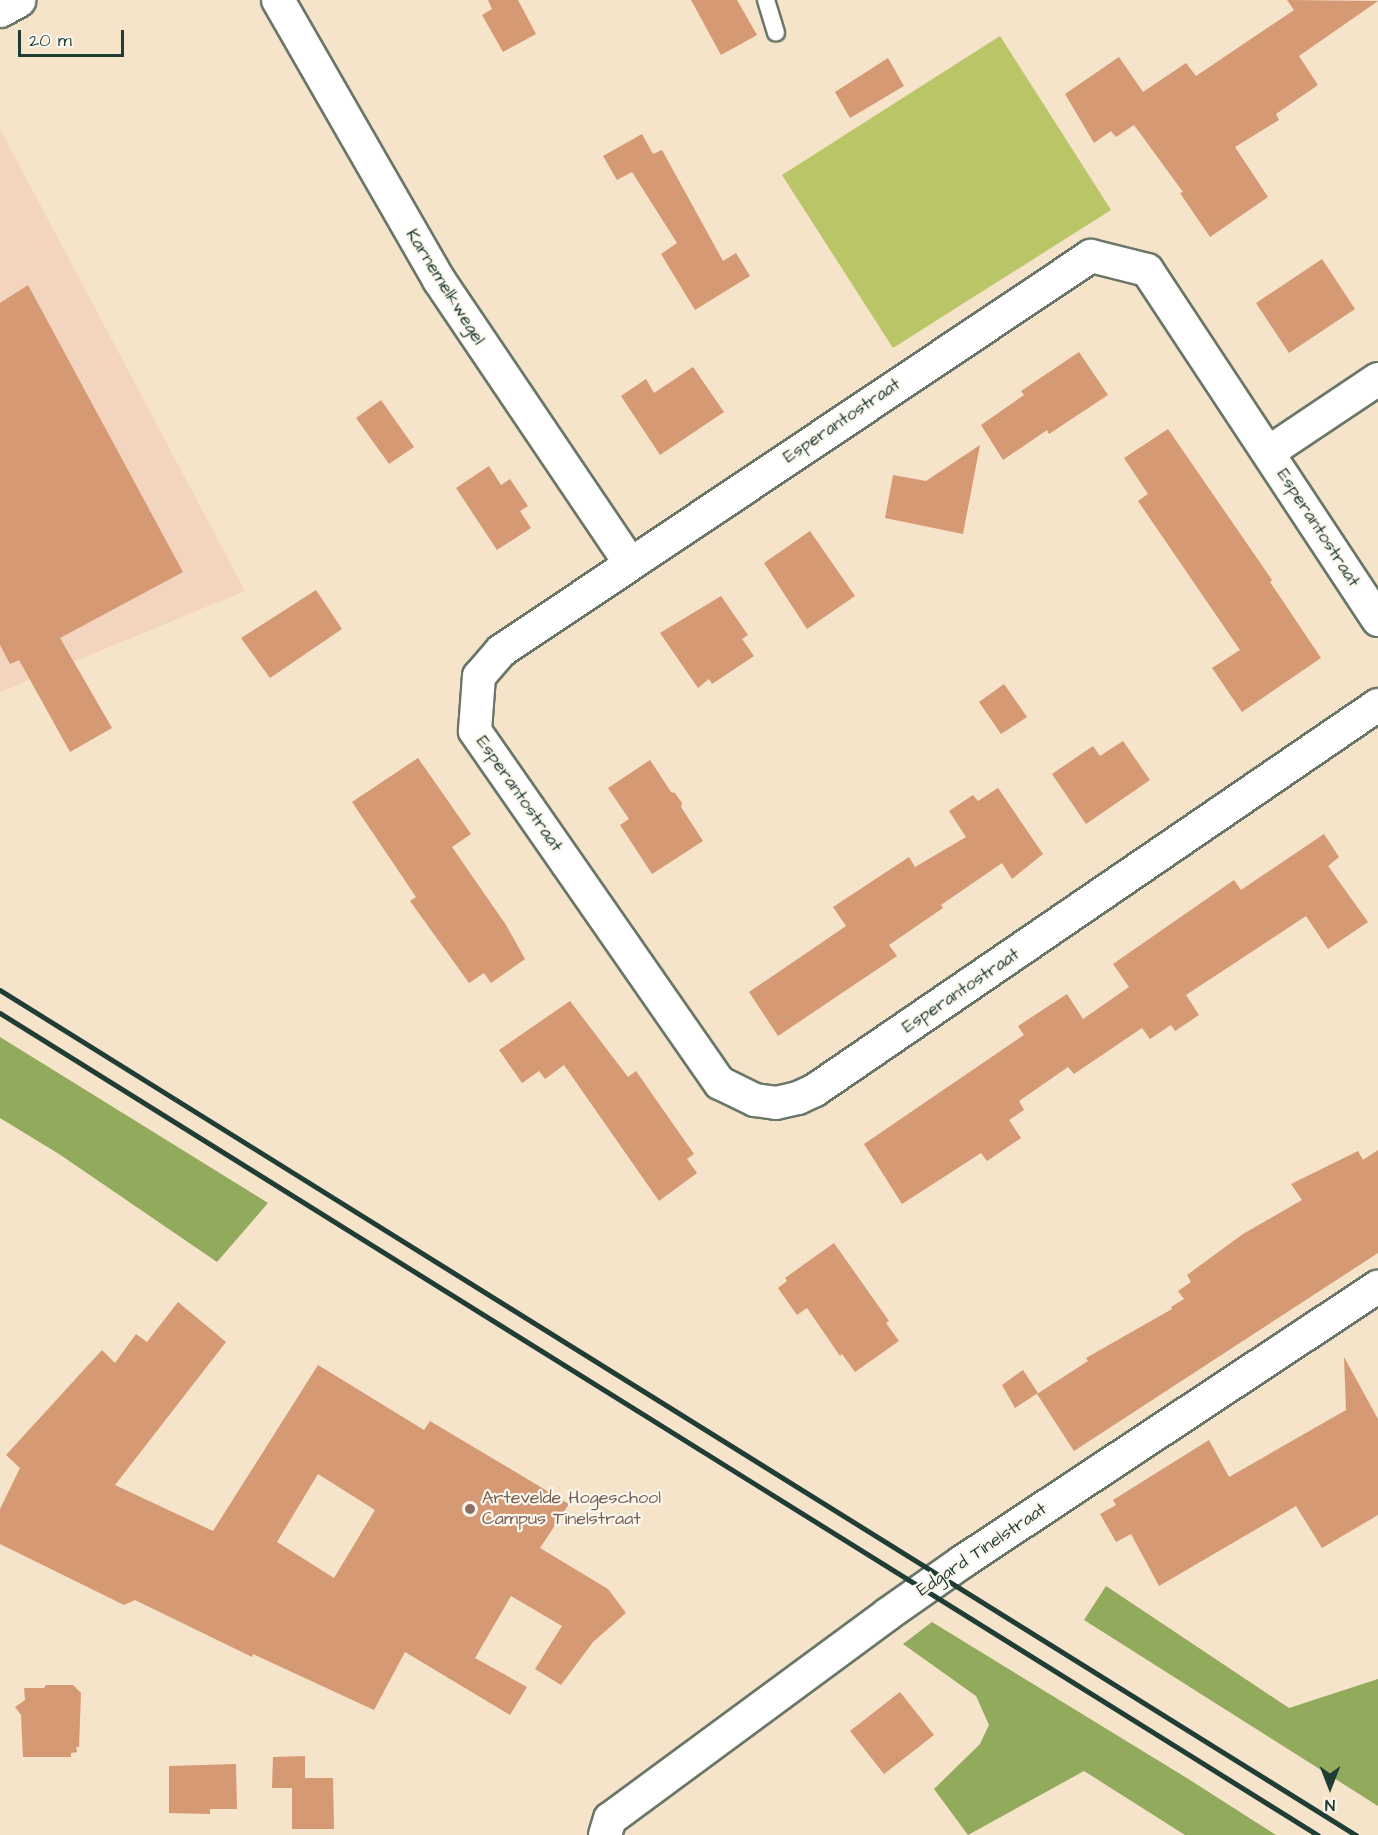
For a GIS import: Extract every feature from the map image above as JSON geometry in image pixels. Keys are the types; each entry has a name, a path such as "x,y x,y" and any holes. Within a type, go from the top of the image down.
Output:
{"main road":[{"path":"0,10 18,0"}],"street":[{"name":"Karnemelkwegel","path":"278,0 439,280 630,563"},
{"name":"Esperantostraat","path":"1378,620 1147,270 1091,256 501,651 479,676 475,731 720,1083 755,1100 776,1102 798,1098 815,1090 1378,705"},
{"path":"1269,452 1378,380"},
{"name":"Edgard Tinelstraat","path":"605,1835 609,1819 888,1614 1378,1287"}],"lane":[{"path":"766,0 776,32"}],"shaded area":[{"path":"0,129 245,591 0,692"}],"green space":[{"path":"1000,36 1111,210 893,348 782,175"},
{"path":"0,1037 268,1203 217,1262 59,1154 0,1118"},
{"path":"1106,1586 1289,1708 1378,1679 1378,1806 1084,1620"},
{"path":"932,1622 1276,1835 1185,1835 1084,1771 968,1835 934,1789 980,1744 989,1725 976,1696 903,1644"}],"building":[{"path":"488,0 518,0 536,34 503,52 482,15 492,9"},
{"path":"691,0 737,0 757,35 721,55"},
{"path":"1287,0 1378,1 1299,56 1318,85 1276,114 1279,120 1235,147 1268,197 1210,237 1180,193 1183,192 1134,125 1116,137 1111,131 1094,143 1065,94 1119,57 1143,92 1186,63 1196,76 1294,10"},
{"path":"888,58 904,86 850,118 835,92"},
{"path":"642,134 653,154 662,150 723,261 736,253 750,276 695,310 661,254 677,243 632,172 617,180 603,156"},
{"path":"1322,259 1355,309 1289,353 1256,303"},
{"path":"28,285 183,572 60,638 112,728 70,752 19,660 10,664 0,645 0,303"},
{"path":"1079,352 1108,395 1049,434 1047,430 1003,460 981,425 1024,395 1021,391"},
{"path":"693,367 724,412 660,455 621,396 646,379 654,393"},
{"path":"381,400 414,447 389,464 356,418"},
{"path":"1168,429 1272,580 1270,582 1321,658 1242,712 1212,668 1240,650 1138,501 1148,494 1124,458"},
{"path":"980,445 963,534 885,518 893,475 926,481"},
{"path":"489,466 501,485 510,479 528,506 520,511 531,528 497,550 456,488"},
{"path":"810,531 855,596 807,629 764,563"},
{"path":"316,590 342,629 270,678 241,638"},
{"path":"721,596 748,635 742,639 754,656 712,684 709,679 698,688 660,633"},
{"path":"1004,684 1027,717 1001,734 979,702"},
{"path":"1123,741 1150,780 1086,824 1052,774 1093,746 1100,756"},
{"path":"418,758 471,834 452,847 506,925 525,959 491,983 484,973 469,983 410,901 416,897 352,802"},
{"path":"650,760 671,792 675,793 682,803 681,807 703,841 652,874 620,825 629,819 608,788"},
{"path":"998,788 1043,854 1012,879 1002,863 941,905 943,908 889,945 897,956 778,1036 749,992 846,926 833,907 909,857 915,867 966,837 949,811 973,795 978,801"},
{"path":"1324,834 1339,857 1328,866 1368,922 1328,949 1306,916 1186,995 1199,1015 1175,1031 1171,1025 1150,1039 1142,1028 1074,1074 1068,1067 1019,1101 1024,1110 1009,1120 1021,1138 987,1161 981,1153 902,1204 864,1144 1024,1035 1018,1026 1067,994 1083,1019 1129,987 1113,964 1234,880 1241,890"},
{"path":"570,1001 628,1077 636,1071 694,1154 687,1159 697,1173 659,1201 564,1065 545,1079 539,1071 522,1083 499,1050"},
{"path":"1378,1150 1378,1253 1074,1451 1037,1394 1088,1361 1086,1358 1172,1309 1171,1307 1184,1299 1178,1291 1191,1282 1187,1275 1243,1234 1302,1200 1291,1184 1358,1151 1363,1160"},
{"path":"834,1243 889,1321 886,1323 899,1341 855,1372 842,1354 840,1356 807,1308 797,1315 778,1288 787,1281 785,1278"},
{"name":"Artevelde Hogeschool Campus Tinelstraat","path":"178,1302 226,1342 115,1485 213,1531 318,1365 424,1430 430,1421 569,1504 540,1548 608,1589 626,1613 593,1642 561,1685 535,1669 562,1626 511,1596 475,1658 527,1687 510,1715 405,1652 374,1710 253,1654 252,1657 135,1600 124,1605 0,1544 0,1509 20,1468 6,1455 102,1350 115,1363 136,1334 147,1342","holes":["318,1474 375,1510 334,1578 277,1542"]},
{"path":"1344,1357 1378,1419 1378,1515 1322,1548 1296,1506 1159,1586 1131,1534 1116,1542 1100,1514 1116,1505 1113,1500 1209,1440 1229,1477 1346,1410"},
{"path":"1023,1370 1038,1393 1015,1408 1002,1385"},
{"path":"46,1685 73,1685 81,1693 79,1747 76,1747 77,1752 71,1753 71,1757 23,1757 21,1715 15,1707 25,1700 24,1688 44,1688"},
{"path":"900,1692 934,1735 884,1774 850,1731"},
{"path":"305,1756 305,1778 333,1778 334,1829 292,1829 292,1788 272,1788 273,1757"},
{"path":"236,1764 237,1809 210,1809 210,1814 169,1813 169,1766"}],"railway":[{"path":"0,990 1356,1835"},
{"path":"0,1013 1318,1835"}],"place":[{"name":"Artevelde Hogeschool Campus Tinelstraat","path":"470,1509"}]}
